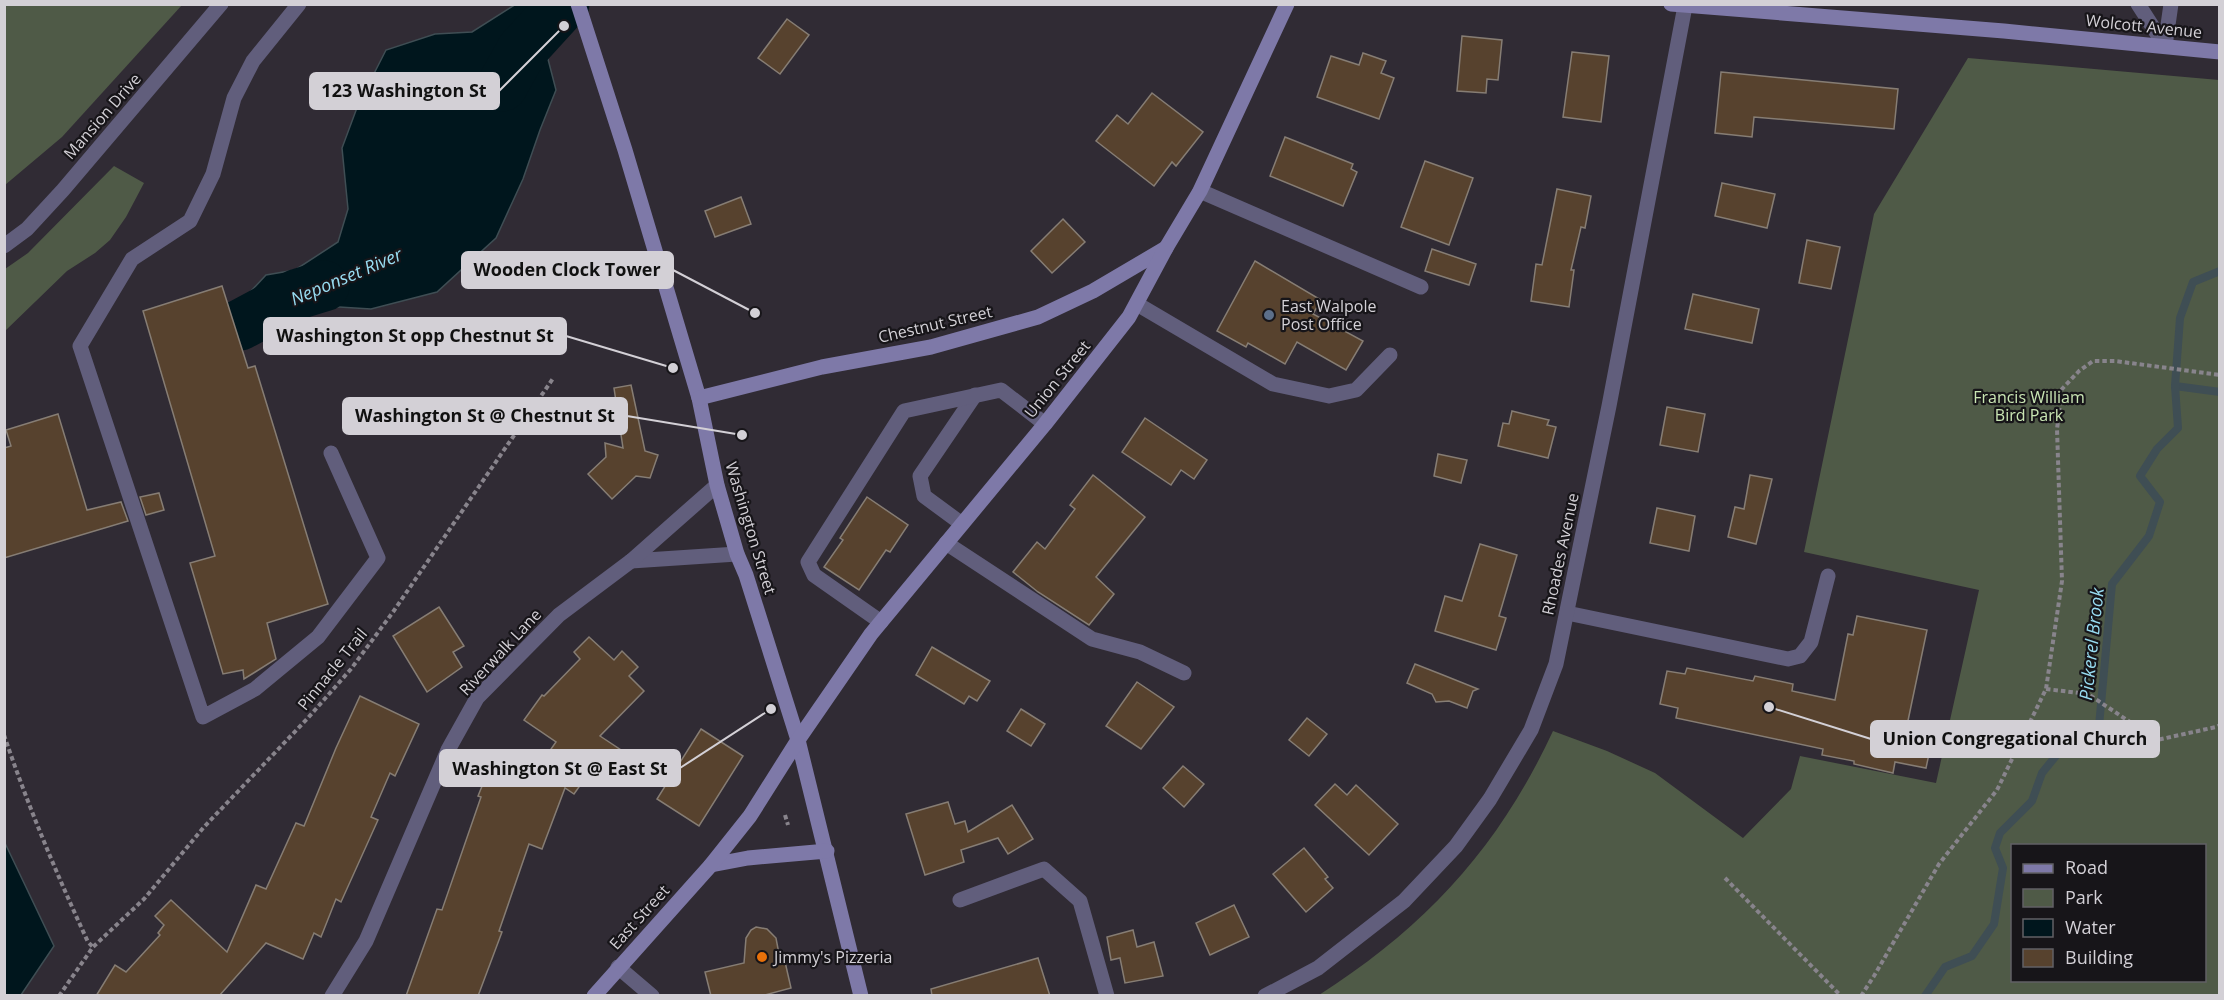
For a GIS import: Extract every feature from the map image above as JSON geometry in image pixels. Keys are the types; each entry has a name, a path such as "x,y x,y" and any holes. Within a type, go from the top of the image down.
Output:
{"main road":[{"name":"Washington Street","path":"578,4 699,398 717,485 737,554 746,575 798,740 861,996"},
{"name":"Union Street","path":"798,740 881,622 1045,424 1130,317 1166,248 1200,191 1287,4"},
{"name":"Wolcott Avenue","path":"1678,5 2004,31 2220,52"},
{"name":"Chestnut Street","path":"699,398 822,367 931,347 1038,317 1093,291 1166,248"},
{"name":"East Street","path":"594,996 711,864 750,816 798,740"},
{"path":"711,864 748,858 827,851"}],"street":[{"name":"Mansion Drive","path":"4,246 27,229 63,190 221,4"},
{"path":"299,4 253,61 234,98 213,174 190,221 132,259 80,346 203,717 255,689 318,637 378,558 332,453"},
{"path":"2138,4 2165,46"},
{"path":"2165,46 2171,4"},
{"name":"Rhoades Avenue","path":"1265,996 1318,968 1404,902 1456,846 1490,799 1531,730 1556,664 1567,613 1611,394 1678,5"},
{"path":"1200,191 1421,287"},
{"path":"1137,304 1273,384 1329,396 1356,390 1390,355"},
{"path":"881,622 814,575 808,562 904,411 1001,390 1045,424"},
{"path":"962,524 924,496 920,476 975,395"},
{"name":"Riverwalk Lane","path":"332,996 366,940 448,750 477,698 559,615 631,561 717,485"},
{"path":"946,543 1092,639 1140,652 1184,673"},
{"path":"631,561 737,554"},
{"path":"1567,613 1788,659 1800,656 1811,642 1828,576"},
{"path":"960,900 1044,869 1080,901 1107,996"},
{"path":"618,967 652,996"}],"path":[{"path":"1861,996 1939,864 1998,790 2046,689 2062,582 2057,429 2062,389 2079,371 2093,361 2115,361 2220,375"},
{"name":"Pinnacle Trail","path":"59,996 93,947 144,899 204,827 307,719 351,669 393,612 554,376"},
{"path":"2046,689 2088,694 2157,740 2216,727 2220,724"},
{"path":"4,735 63,888 88,942 93,947"},
{"path":"785,815 788,825"},
{"path":"1725,878 1841,996"}],"green space":[{"path":"5,4 182,5 62,137 5,185"},
{"name":"Francis William Bird Park","path":"1968,58 2219,80 2219,995 1319,995 1394,941 1456,881 1509,811 1532,773 1553,731 1607,751 1655,773 1743,838 1791,789 1800,756 1936,783 1979,590 1804,552 1874,214"},
{"path":"114,166 144,183 126,217 110,240 67,271 5,331 5,269 28,253"}],"water":[{"path":"516,4 534,5 556,90 523,179 496,238 437,292 371,309 307,305 267,339 251,291 266,275 295,270 338,242 348,209 342,148 358,105 386,50 435,34 472,32"},
{"path":"4,841 54,946 21,995 5,995"}],"building":[{"path":"787,19 809,35 780,74 758,58"},
{"path":"1462,36 1502,40 1498,80 1487,79 1486,93 1457,91"},
{"path":"1572,52 1609,56 1601,122 1563,117"},
{"path":"1363,53 1386,61 1381,73 1394,78 1379,119 1317,97 1331,56 1359,65"},
{"path":"1721,72 1898,89 1894,129 1754,117 1752,137 1715,133"},
{"path":"1152,93 1203,132 1176,166 1172,162 1154,186 1096,141 1117,115 1128,124"},
{"path":"1285,137 1353,164 1351,169 1357,172 1343,206 1270,176"},
{"path":"1425,161 1473,178 1449,245 1401,227"},
{"path":"1722,183 1775,194 1767,228 1715,216"},
{"path":"1557,189 1591,196 1585,228 1581,227 1571,270 1574,270 1569,307 1531,301 1536,264 1542,265"},
{"path":"741,197 751,224 715,237 705,211"},
{"path":"1063,219 1085,242 1052,273 1031,251"},
{"path":"1807,240 1840,247 1831,289 1799,283"},
{"path":"1432,249 1476,264 1469,285 1425,271"},
{"name":"East Walpole Post Office","path":"1255,261 1321,300 1313,314 1363,341 1346,370 1297,342 1285,364 1248,343 1246,347 1217,331"},
{"path":"222,286 248,368 255,366 328,604 267,623 276,659 244,679 243,670 223,674 190,563 215,556 143,311"},
{"path":"1693,294 1759,309 1752,343 1685,329"},
{"path":"631,385 645,451 658,455 650,478 636,476 612,499 588,474 606,457 605,443 623,448 614,388"},
{"path":"1667,407 1705,414 1698,452 1660,445"},
{"path":"1512,411 1549,420 1547,425 1556,427 1548,458 1498,446 1503,423 1509,424"},
{"path":"58,414 87,510 121,502 128,521 4,558 4,448 11,446 6,430"},
{"path":"1145,418 1207,460 1194,479 1181,470 1171,485 1122,452"},
{"path":"1438,454 1467,460 1461,483 1434,476"},
{"path":"1093,475 1145,517 1096,577 1114,594 1089,625 1038,592 1013,572 1037,542 1045,549 1075,509 1070,505"},
{"path":"1750,475 1772,479 1756,544 1728,537 1735,507 1744,509"},
{"path":"159,493 164,510 146,515 140,497"},
{"path":"867,497 908,525 890,552 886,550 859,590 824,567 843,540 840,538"},
{"path":"1657,508 1695,516 1689,551 1650,543"},
{"path":"1480,544 1517,555 1499,616 1506,618 1496,650 1435,631 1445,596 1462,601"},
{"path":"439,607 464,646 453,652 462,667 427,692 393,636"},
{"path":"1857,616 1927,630 1905,735 1932,740 1926,768 1895,762 1893,773 1854,764 1854,761 1822,755 1823,749 1676,718 1678,708 1660,704 1667,671 1685,674 1687,668 1753,681 1755,676 1793,684 1792,691 1835,700 1848,634 1853,635"},
{"path":"589,637 614,660 622,651 638,667 629,676 644,691 600,736 621,750 607,769 602,765 592,781 586,777 574,794 565,788 542,849 529,844 499,931 502,932 478,996 406,996 437,909 442,910 487,774 509,782 512,775 528,782 556,742 524,720 542,695 544,696 580,659 574,652"},
{"path":"932,647 990,681 977,701 969,696 964,704 916,675"},
{"path":"1415,664 1478,689 1473,691 1467,708 1449,701 1436,702 1432,694 1407,683"},
{"path":"1137,682 1174,707 1141,749 1106,726"},
{"path":"360,696 419,724 395,776 390,773 371,817 378,820 341,902 336,899 321,937 314,933 303,959 266,943 219,996 96,996 115,965 126,972 160,935 158,933 164,925 155,916 171,900 227,952 256,885 266,889 296,823 304,826"},
{"path":"1021,709 1045,724 1031,746 1007,731"},
{"path":"1307,718 1327,734 1309,756 1289,740"},
{"path":"701,729 743,756 699,826 657,799"},
{"path":"1183,766 1204,784 1184,807 1163,788"},
{"path":"1335,784 1347,795 1356,785 1398,824 1369,855 1315,805"},
{"path":"948,802 955,824 965,821 968,832 1012,805 1033,839 1008,854 998,838 961,850 964,862 925,875 906,814"},
{"path":"1304,848 1328,877 1325,879 1333,888 1306,912 1273,874"},
{"path":"1234,905 1249,937 1210,955 1196,923"},
{"path":"756,927 767,929 776,938 779,954 783,953 791,988 761,996 711,996 705,972 744,963 746,938"},
{"path":"1133,930 1137,947 1154,942 1163,976 1125,983 1120,958 1111,960 1107,937"},
{"path":"1038,958 1050,996 932,996 931,989"}],"waterway":[{"name":"Neponset River","path":"502,86 522,50 564,4"},
{"name":"Pickerel Brook","path":"1925,996 1945,967 1972,956 1994,924 2003,868 1995,848 2000,833 2032,801 2042,773 2064,746 2099,726 2112,584 2149,536 2160,502 2140,476 2157,449 2178,428 2175,386 2180,318 2193,282 2220,271"},
{"name":"Neponset River","path":"240,325 298,294 324,286"},
{"path":"2175,386 2220,392"}],"place":[{"name":"123 Washington St","path":"564,26"},
{"name":"Wooden Clock Tower","path":"755,313"},
{"name":"East Walpole Post Office","path":"1269,315"},
{"name":"Washington St opp Chestnut St","path":"673,368"},
{"name":"Washington St @ Chestnut St","path":"742,435"},
{"name":"Union Congregational Church","path":"1769,707"},
{"name":"Washington St @ East St","path":"771,709"},
{"name":"Jimmy's Pizzeria","path":"762,957"}]}
